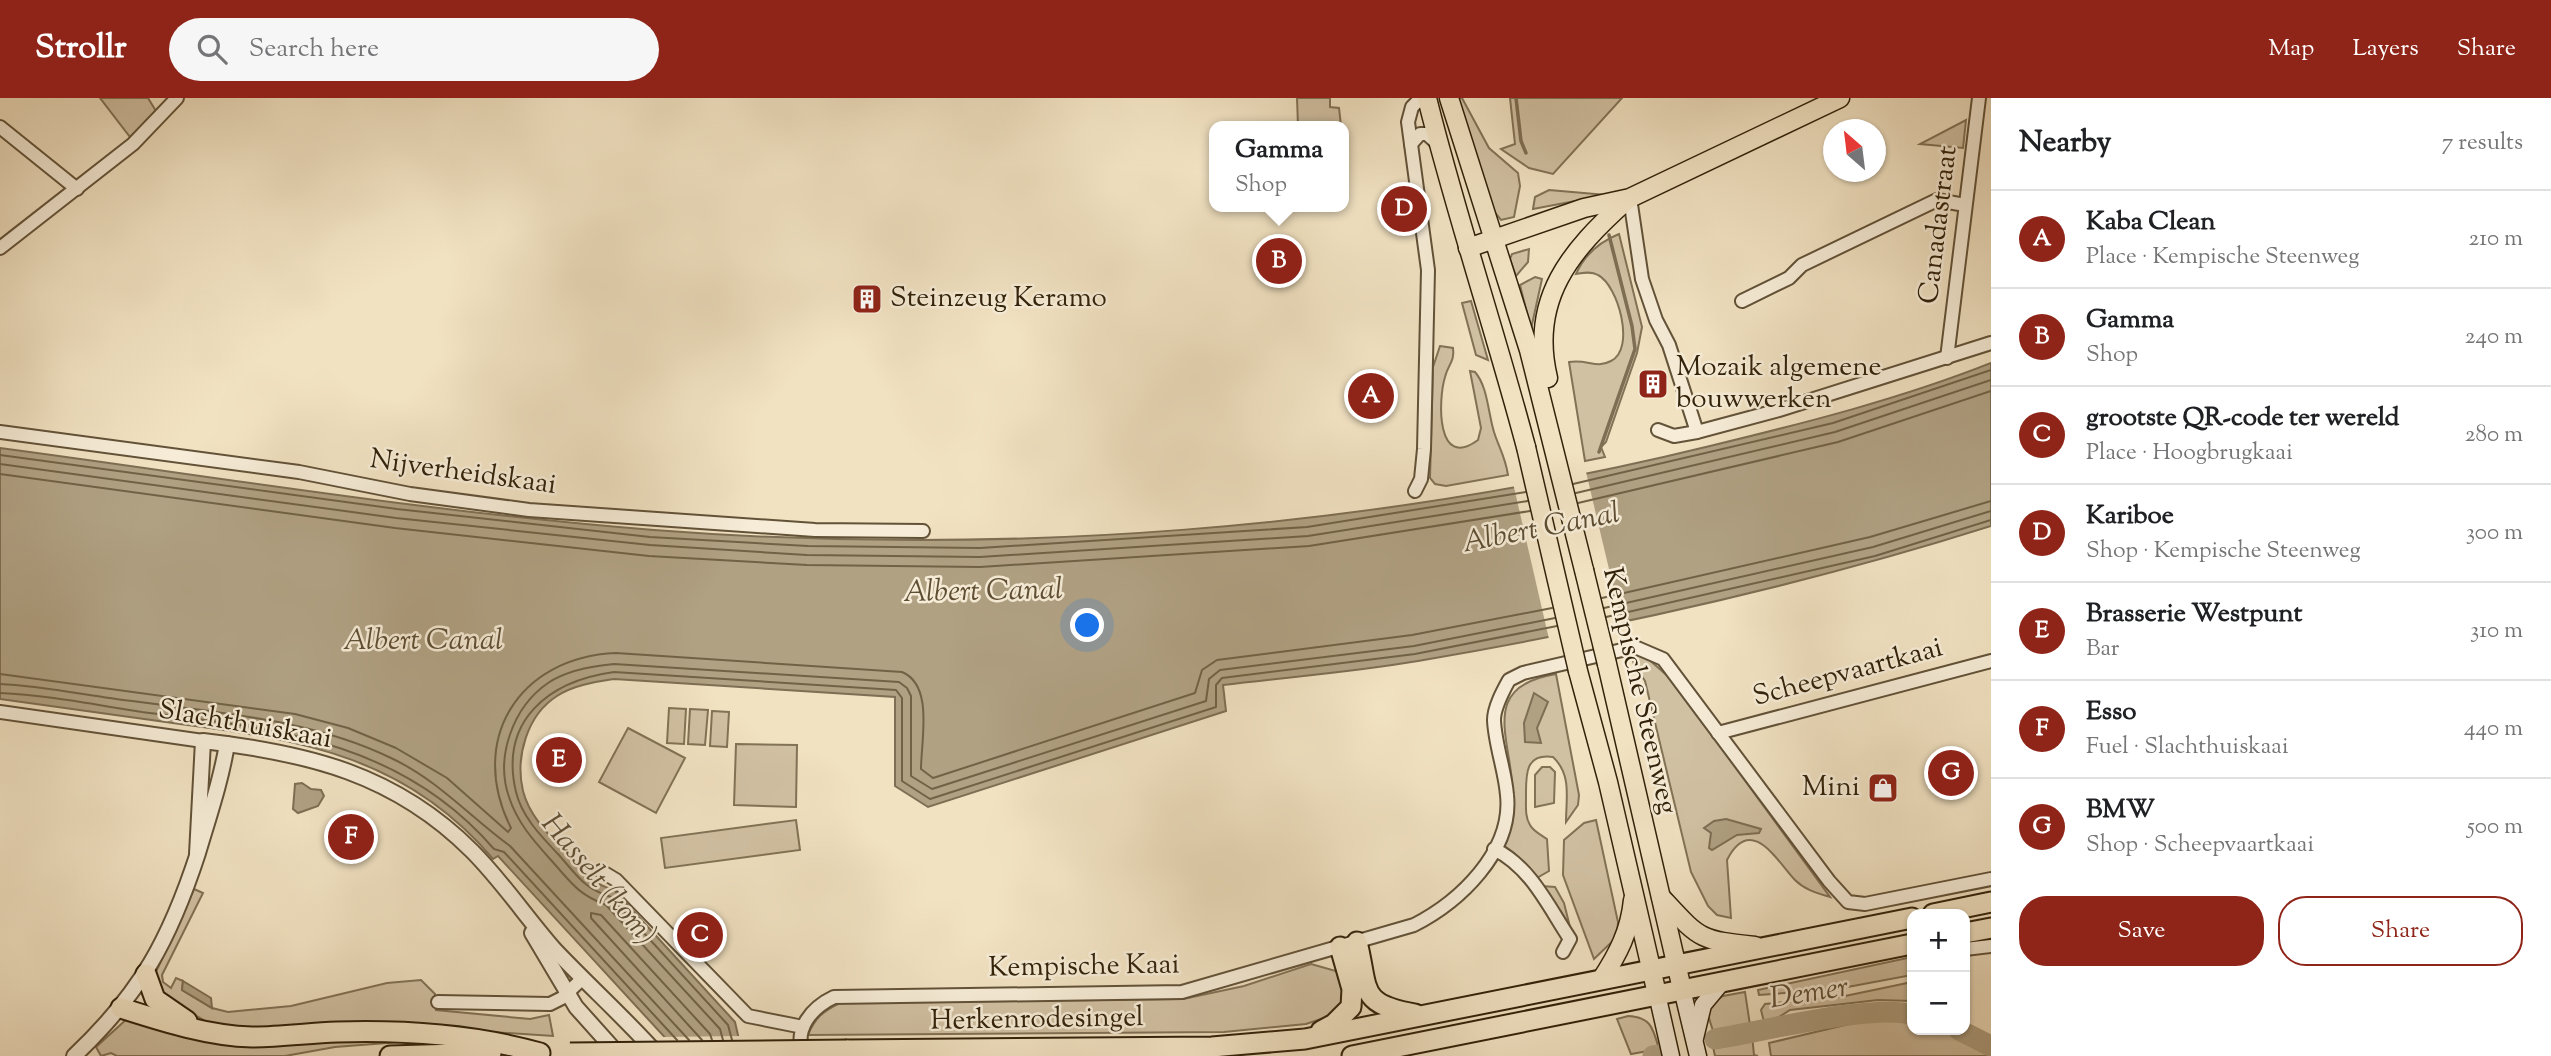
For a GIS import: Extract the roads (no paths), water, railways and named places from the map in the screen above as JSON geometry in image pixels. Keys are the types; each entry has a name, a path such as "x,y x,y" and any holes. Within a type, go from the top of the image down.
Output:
{"highway":[{"path":"1957,909 1991,902"},
{"name":"Herkenrodesingel","path":"390,1056 1212,1047 1305,1039 1907,919"},
{"path":"1970,932 1991,928"},
{"path":"1349,944 1368,993 1394,1010 1426,1016"},
{"path":"1305,1039 1334,1024 1351,1007 1349,944"},
{"path":"1352,1056 1907,946"},
{"path":"146,974 155,999 176,1015 203,1029"},
{"path":"121,1008 203,1029 252,1037 340,1032 412,1034 509,1044 540,1053"}],"main road":[{"name":"Kempische Steenweg","path":"1427,98 1468,248 1499,343 1526,447 1578,671 1634,886 1671,1056"},
{"name":"Kempische Steenweg","path":"1449,98 1553,440 1682,989 1696,1036"},
{"path":"1468,248 1584,208 1630,198 1840,98"},
{"path":"1553,440 1555,404 1543,356 1546,307 1564,267 1578,247 1630,198"},
{"path":"1601,980 1619,952 1631,920 1634,886"},
{"path":"1661,897 1696,934 1723,943 1766,947"},
{"path":"1696,1036 1703,1005 1723,981"}],"street":[{"path":"0,248 133,144 177,98"},
{"path":"1415,491 1421,479 1424,449 1428,270 1408,122 1412,107 1421,98"},
{"name":"Canadastraat","path":"1947,358 1979,98"},
{"path":"0,127 77,189"},
{"path":"1411,144 1420,134 1427,134 1438,144"},
{"path":"1630,198 1642,279 1656,320 1670,345 1697,432"},
{"path":"1742,301 1789,278 1802,265 1937,200 1965,205"},
{"path":"1658,430 1674,436 1697,432 1991,343"},
{"name":"Nijverheidskaai","path":"0,432 299,472 410,494 529,510 815,530 923,531"},
{"name":"Kempische Kaai","path":"803,1027 816,1006 834,997 1182,992 1414,925 1441,911 1464,891 1494,849 1502,832 1508,800 1494,719 1509,680 1524,673 1635,647 1663,659 1841,897 1856,904 1991,879"},
{"name":"Scheepvaartkaai","path":"1718,733 1991,661"},
{"name":"Slachthuiskaai","path":"0,712 285,752 340,767 406,798 471,850 515,904 659,1056"},
{"path":"197,854 204,741"},
{"path":"74,1056 121,1008 146,974 168,933 188,887 211,814 227,744"},
{"path":"1494,849 1517,862 1535,885 1570,939 1563,952"},
{"path":"601,871 616,880 747,1016 803,1027 804,1056"},
{"name":"Slachthuiskaai","path":"515,904 568,993 620,1056"},
{"path":"1970,948 1991,946"},
{"path":"438,1002 550,1004 568,993 583,978"}],"water":[{"name":"Albert Canal","path":"1991,363 1991,526 1779,586 1563,634 1394,665 1223,685 1226,711 928,807 895,786 895,697 614,679 585,684 564,692 538,714 526,738 522,751 521,778 526,800 534,816 581,870 599,884 614,890 735,1022 742,1053 682,1056 498,856 493,859 460,825 426,798 389,776 311,747 269,738 0,699 0,448 326,494 654,530 786,538 919,540 1052,537 1185,530 1318,517 1581,475 1817,419 1922,388"},
{"path":"1534,693 1548,702 1537,728 1541,743 1525,742 1524,723"},
{"path":"302,783 311,789 321,790 324,796 318,806 298,813 293,809 295,784"},
{"path":"1726,819 1761,829 1759,833 1737,835 1712,850 1709,848 1711,833 1704,828 1714,821"},
{"path":"183,981 211,998 212,1008 182,990"}],"waterway":[{"path":"1516,98 1521,141 1526,153"},
{"path":"1599,452 1635,349 1632,326 1609,235"},
{"name":"Demer","path":"1715,1039 1845,1015 1895,1012 1907,1014"},
{"name":"Demer","path":"1969,1035 1991,1046"},
{"name":"Demer","path":"1653,1056 1660,1055"}],"place":[{"name":"Kariboe","path":"1404,209"},
{"name":"Gamma","path":"1279,261"},
{"name":"Steinzeug Keramo","path":"867,299"},
{"name":"Mozaik algemene bouwwerken","path":"1653,384"},
{"name":"Kaba Clean","path":"1371,396"},
{"name":"Brasserie Westpunt","path":"559,760"},
{"name":"BMW","path":"1951,773"},
{"name":"Mini","path":"1883,788"},
{"name":"Esso","path":"351,837"},
{"name":"grootste QR-code ter wereld","path":"700,935"}],"water label":[{"name":"Hasselt (kom)","path":"598,880"}]}
